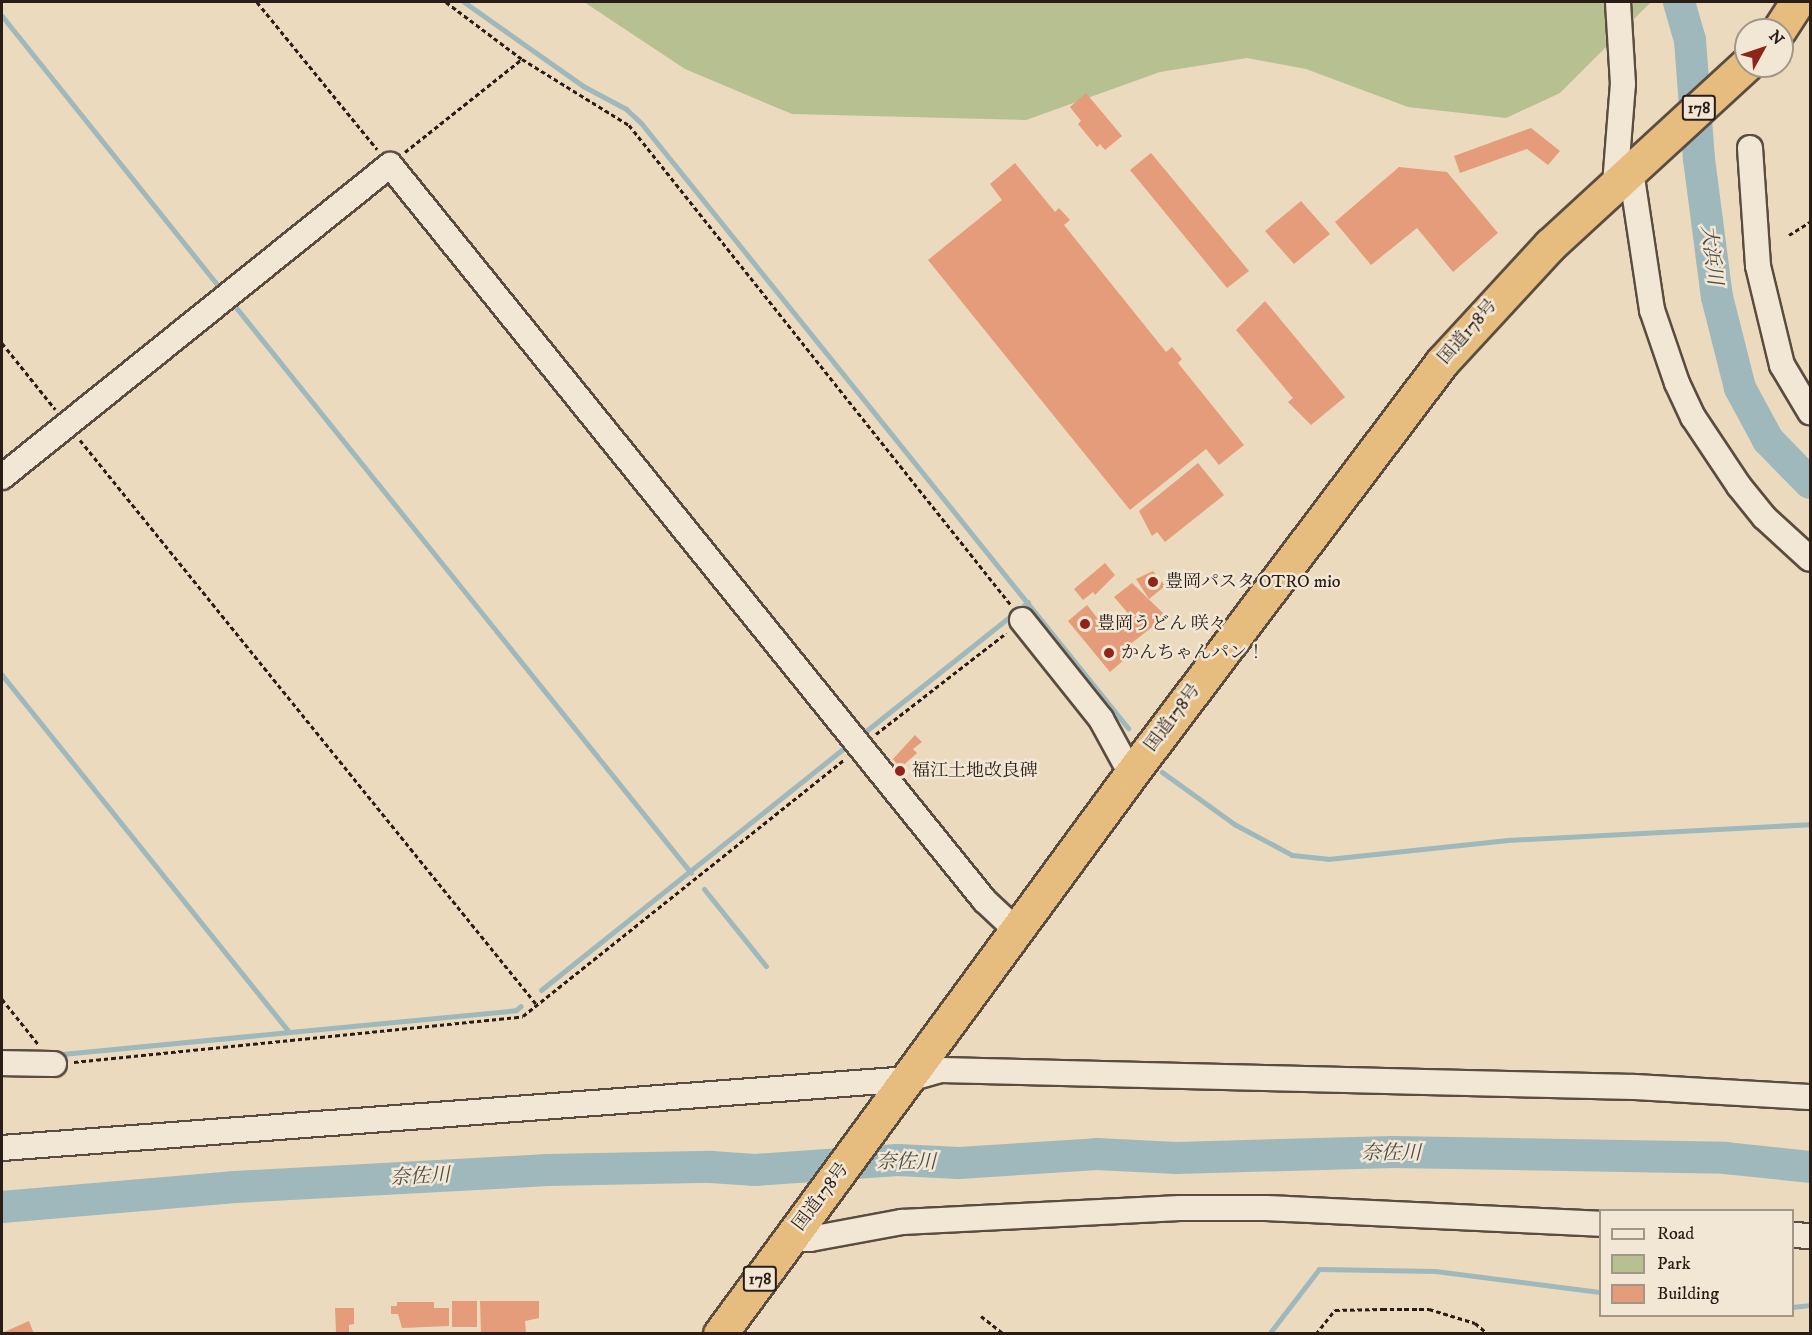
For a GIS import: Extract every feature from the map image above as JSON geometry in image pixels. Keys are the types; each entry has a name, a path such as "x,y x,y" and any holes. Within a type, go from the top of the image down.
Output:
{"highway":[{"path":"1787,18 1797,2"},
{"name":"国道178号","path":"720,1334 1131,774 1442,362 1514,281 1734,76"}],"street":[{"path":"1618,2 1623,84 1648,291 1677,383 1693,417 1739,486 1764,517 1810,560"},
{"path":"1750,148 1758,266 1782,365 1810,412"},
{"path":"2,477 390,165 860,748 992,909 1017,931"},
{"path":"1022,620 1101,719 1131,774"},
{"path":"2,1063 54,1064"},
{"path":"2,1148 904,1086 952,1070 1634,1087 1810,1097"},
{"path":"795,1232 810,1239 902,1222 1180,1208 1266,1208 1599,1224"},
{"path":"1794,1235 1810,1236"}],"path":[{"path":"257,2 390,165 522,59"},
{"path":"2,999 54,1064 523,1016 1022,620 629,125 522,59 446,2"},
{"path":"1789,235 1810,222"},
{"path":"2,343 537,1005"},
{"path":"1316,1334 1335,1310 1429,1309 1475,1323 1488,1334"},
{"path":"981,1316 1004,1334"}],"green space":[{"path":"584,2 1651,2 1560,93 1506,118 1408,107 1306,69 1247,58 1160,72 1026,120 792,114 685,69"}],"building":[{"path":"1086,93 1122,136 1105,150 1100,144 1097,147 1078,124 1081,121 1070,107"},
{"path":"1531,128 1560,151 1548,165 1527,149 1460,173 1454,156"},
{"path":"1151,153 1249,271 1227,288 1130,170"},
{"path":"1015,163 1055,212 1059,208 1070,220 1064,225 1166,352 1172,347 1182,359 1178,363 1244,445 1219,465 1206,449 1130,510 928,260 1002,200 990,184"},
{"path":"1399,167 1447,172 1498,233 1453,272 1417,228 1371,265 1335,222"},
{"path":"1301,201 1330,234 1294,264 1265,231"},
{"path":"1265,301 1345,397 1311,425 1288,402 1293,398 1236,330"},
{"path":"1198,463 1224,495 1165,542 1157,532 1152,536 1139,511"},
{"path":"1105,563 1115,575 1095,595 1093,592 1083,600 1074,589"},
{"path":"1153,571 1165,586 1149,599 1136,579"},
{"path":"1132,583 1166,616 1119,653 1125,659 1110,672 1068,621 1087,605 1106,629 1127,612 1114,597"},
{"path":"915,735 922,742 913,749 917,753 900,768 893,759"},
{"path":"452,1301 477,1301 477,1327 452,1327"},
{"path":"480,1301 539,1301 539,1318 525,1321 526,1333 481,1333"},
{"path":"397,1302 434,1302 434,1308 449,1308 449,1326 402,1328 398,1314 391,1314 391,1306 397,1306"},
{"path":"335,1308 354,1308 354,1324 349,1325 349,1332 336,1332"},
{"path":"29,1321 34,1334 2,1334 2,1333"}],"waterway":[{"path":"464,2 583,86 626,109 641,123 1128,728"},
{"name":"大浜川","path":"1679,2 1690,40 1699,159 1717,297 1740,388 1768,440 1810,483"},
{"path":"2,16 222,291"},
{"path":"230,300 691,873"},
{"path":"866,731 1028,602"},
{"path":"2,675 289,1032"},
{"path":"541,990 842,750"},
{"path":"1162,772 1234,824 1292,855 1328,859 1508,840 1810,824"},
{"path":"704,889 766,966"},
{"path":"62,1054 516,1010 521,1006"},
{"name":"奈佐川","path":"2,1207 235,1187 548,1170 711,1167 755,1170 898,1160 959,1163 1097,1154 1176,1158 1393,1152 1725,1158 1810,1167"},
{"path":"1269,1334 1319,1269 1435,1271 1599,1292"},
{"path":"1794,1307 1810,1305"}],"place":[{"name":"豊岡パスタ OTRO mio","path":"1153,582"},
{"name":"豊岡うどん 咲々","path":"1085,624"},
{"name":"かんちゃんパン！","path":"1109,653"},
{"name":"福江土地改良碑","path":"900,771"}]}
